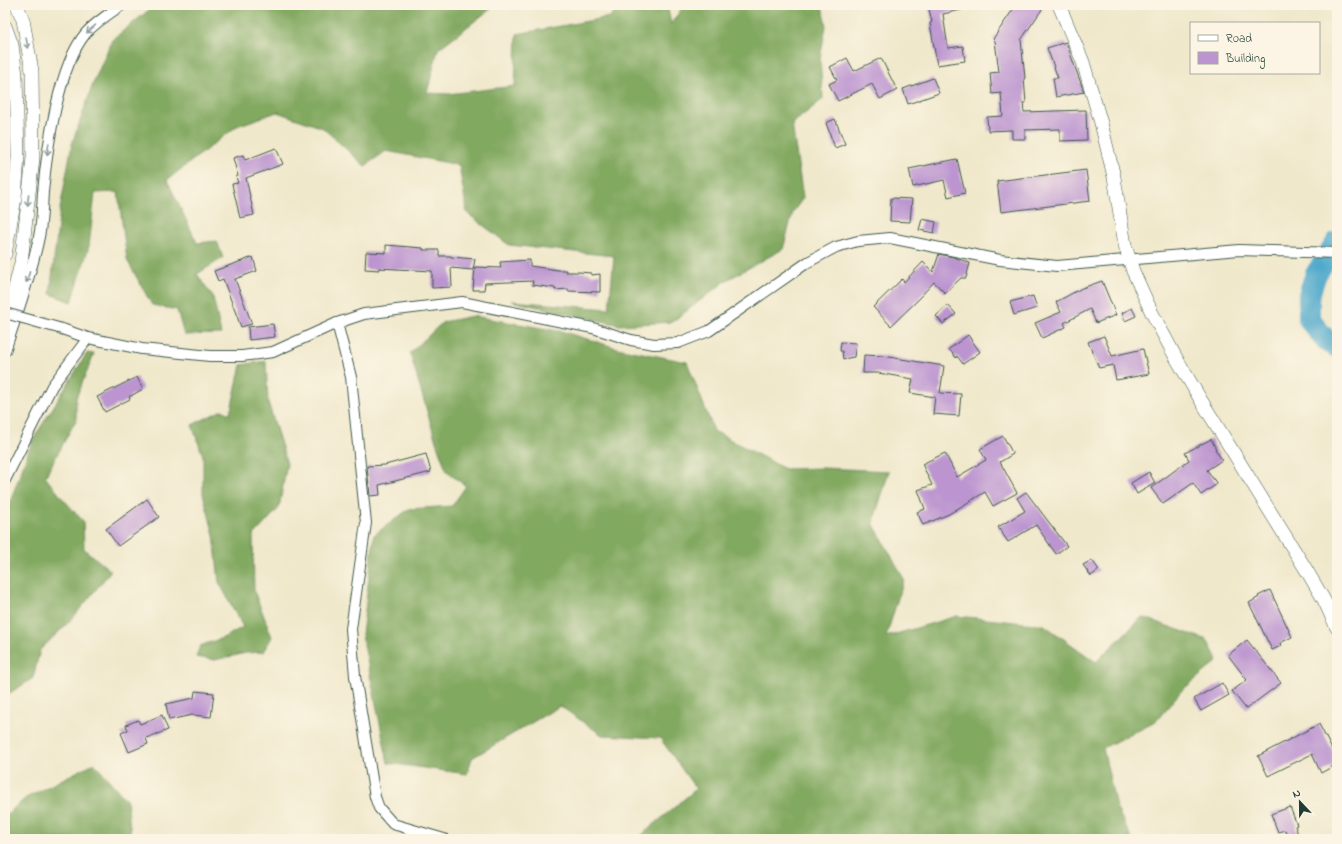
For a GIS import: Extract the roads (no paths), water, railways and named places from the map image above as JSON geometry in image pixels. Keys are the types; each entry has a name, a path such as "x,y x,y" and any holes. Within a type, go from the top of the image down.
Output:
{"street":[{"path":"5,328 21,263 33,158 32,71 23,20 18,5"},
{"path":"5,351 39,236 49,144 67,68 74,50 87,32 122,5"},
{"path":"1059,5 1083,62 1101,123 1114,177 1122,232 1133,271 1152,313 1175,356 1307,571 1324,600 1337,628"},
{"path":"5,26 12,45 16,75 18,157 15,198 5,254"},
{"path":"5,313 62,328 88,338 142,349 210,356 242,356 273,352 337,323 364,314 462,302 593,328 631,340 654,344 678,343 709,331 808,262 836,247 858,241 890,238 1000,260 1056,266 1239,250 1337,253"},
{"path":"337,323 351,377 366,523 351,629 355,676 375,797 379,808 393,824 444,839"},
{"path":"5,480 52,386 88,338"}],"waterway":[{"path":"1337,242 1316,274 1309,295 1309,320 1329,343 1337,347"}]}
